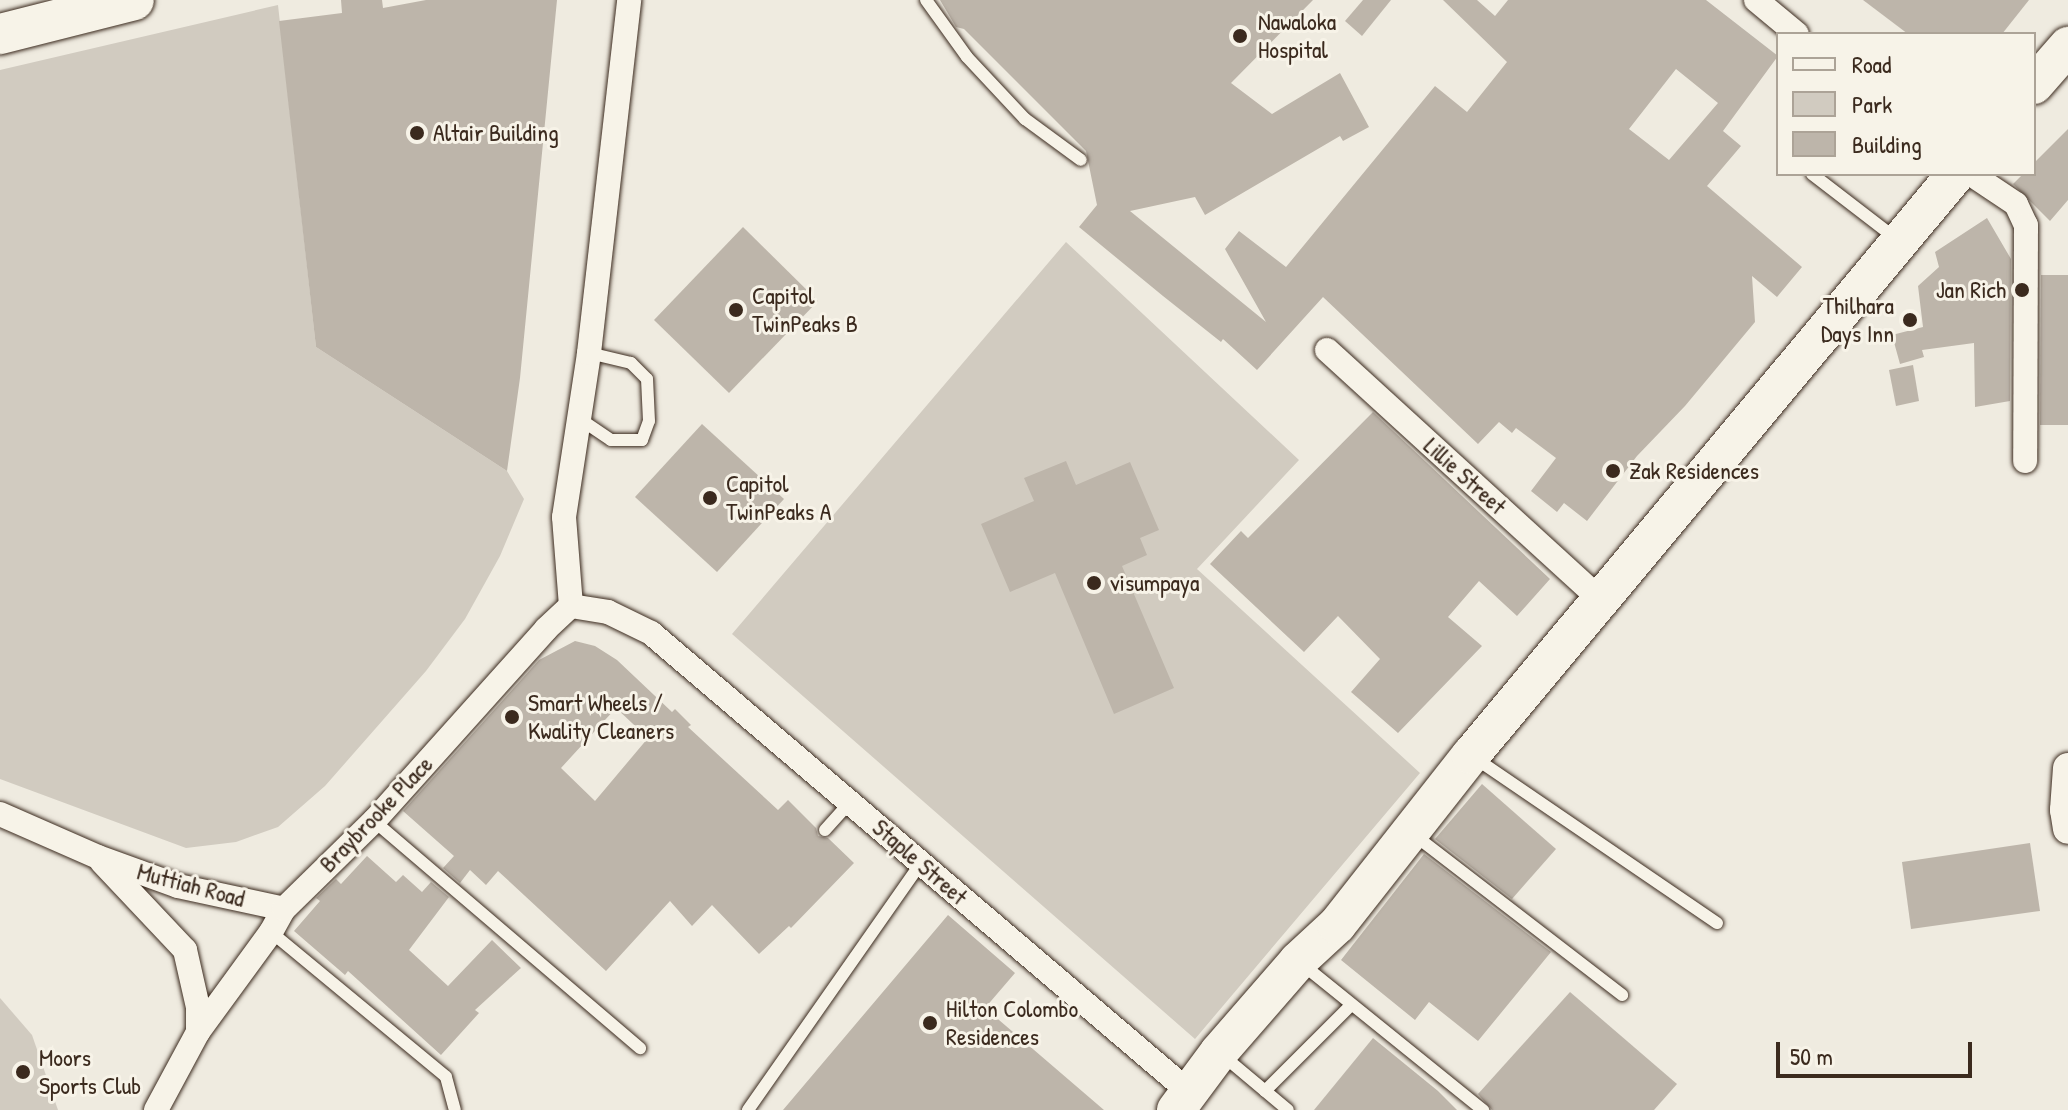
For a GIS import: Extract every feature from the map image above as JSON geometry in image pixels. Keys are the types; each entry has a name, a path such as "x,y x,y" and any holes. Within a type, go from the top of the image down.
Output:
{"highway":[{"path":"0,34 134,0"}],"main road":[{"path":"2036,83 2068,46"},
{"path":"1182,1100 1298,961 1337,925 1471,755 1954,176"}],"street":[{"path":"571,606 564,517 589,353 629,0"},
{"path":"1756,0 1795,32"},
{"path":"1974,176 2016,204 2026,225 2025,461"},
{"name":"Lillie Street","path":"1327,350 1602,601"},
{"name":"Staple Street","path":"571,606 608,612 651,633 921,863 1182,1100"},
{"name":"Braybrooke Place","path":"156,1110 198,1032 271,932 284,909 374,821 546,629 571,606"},
{"path":"2068,768 2065,810 2068,829"},
{"name":"Muttiah Road","path":"0,814 98,857 178,886 284,909"},
{"name":"Muttiah Road","path":"98,857 185,950 198,1007 198,1032"}],"lane":[{"path":"926,0 933,14 967,57 1025,119 1081,160"},
{"path":"1815,176 1901,242"},
{"path":"577,417 611,440 642,440 649,421 647,379 631,363 589,353"},
{"path":"1471,755 1717,923"},
{"path":"825,830 850,802"},
{"path":"374,821 640,1048"},
{"path":"1410,832 1622,995"},
{"path":"748,1110 921,863"},
{"path":"271,932 446,1077 455,1110"},
{"path":"1298,961 1350,1006 1483,1110"},
{"path":"1265,1091 1350,1006"},
{"path":"1219,1052 1288,1110"}],"green space":[{"path":"278,5 316,347 507,471 524,499 500,556 465,619 426,671 325,786 278,827 236,842 186,848 0,779 0,70"},
{"path":"1066,242 1299,460 1197,569 1420,773 1195,1039 732,634"},
{"name":"Moors Sports Club","path":"0,998 32,1035 58,1110 0,1110"}],"building":[{"name":"Altair Building","path":"341,0 382,0 383,8 426,0 557,0 520,378 507,471 316,347 279,21 342,13"},
{"path":"940,0 1313,0 1231,83 1272,114 1340,73 1369,127 1343,141 1340,136 1205,215 1195,197 1130,211 1266,322 1225,249 1239,231 1286,267 1435,86 1467,112 1507,62 1443,0 1477,0 1495,16 1508,0 1706,0 1776,54 1776,59 1723,131 1741,146 1707,186 1802,267 1777,297 1752,276 1755,322 1685,406 1637,456 1587,521 1564,503 1557,512 1531,491 1556,458 1516,428 1512,433 1499,422 1478,444 1323,297 1257,370 1223,339 1221,342 1079,227 1097,205 1086,151 964,29 956,27","holes":["1676,69 1718,103 1669,160 1629,129"]},
{"path":"1363,0 1391,0 1362,36 1345,21"},
{"path":"1863,0 2029,0 2004,32 1905,32"},
{"path":"2068,129 2068,200 2050,221 2013,184 2021,176 2036,176 2036,161"},
{"path":"1987,218 2011,259 2010,401 1975,407 1974,343 1922,350 1924,357 1900,364 1892,335 1923,327 1918,286 1939,267 1935,252"},
{"name":"Capitol TwinPeaks B","path":"743,227 818,301 729,393 654,320"},
{"path":"2041,275 2068,275 2068,425 2040,425"},
{"path":"1913,365 1919,401 1896,406 1889,370"},
{"path":"1373,412 1550,579 1517,616 1479,581 1448,617 1482,646 1398,733 1351,692 1380,659 1338,616 1304,652 1210,564 1241,531 1248,538"},
{"name":"Capitol TwinPeaks A","path":"702,424 784,499 717,572 635,497"},
{"name":"visumpaya","path":"1066,461 1076,485 1130,462 1159,530 1140,538 1147,555 1122,566 1174,688 1114,714 1055,573 1010,592 981,524 1034,501 1024,478"},
{"path":"575,641 595,646 617,660 672,712 675,709 691,725 688,727 778,810 788,800 816,828 818,836 828,838 854,863 791,928 789,926 759,954 712,905 692,926 670,901 606,971 498,871 486,885 470,870 460,883 443,868 454,856 403,811 539,660","holes":["616,708 648,738 595,801 561,768"]},
{"path":"1482,784 1556,849 1512,899 1435,839"},
{"path":"2030,843 2040,911 1911,929 1902,862"},
{"path":"1424,854 1551,952 1478,1041 1429,1002 1415,1020 1341,960"},
{"path":"367,856 396,882 403,875 422,892 431,882 449,897 409,950 448,986 492,940 521,968 475,1010 479,1013 441,1055 348,971 345,975 294,931 320,901 316,898 336,879 341,884"},
{"name":"Hilton Colombo Residences","path":"948,915 1015,973 985,1008 1104,1110 783,1110"},
{"path":"1570,992 1677,1084 1654,1110 1492,1110 1478,1094"},
{"path":"1373,1038 1438,1091 1457,1110 1314,1110"}],"place":[{"name":"Nawaloka Hospital","path":"1240,36"},
{"name":"Altair Building","path":"417,133"},
{"name":"Jan Rich","path":"2022,290"},
{"name":"Capitol TwinPeaks B","path":"736,310"},
{"name":"Thilhara Days Inn","path":"1910,320"},
{"name":"Zak Residences","path":"1613,471"},
{"name":"Capitol TwinPeaks A","path":"710,498"},
{"name":"visumpaya","path":"1094,583"},
{"name":"Smart Wheels / Kwality Cleaners","path":"512,717"},
{"name":"Hilton Colombo Residences","path":"930,1023"},
{"name":"Moors Sports Club","path":"23,1072"}]}
